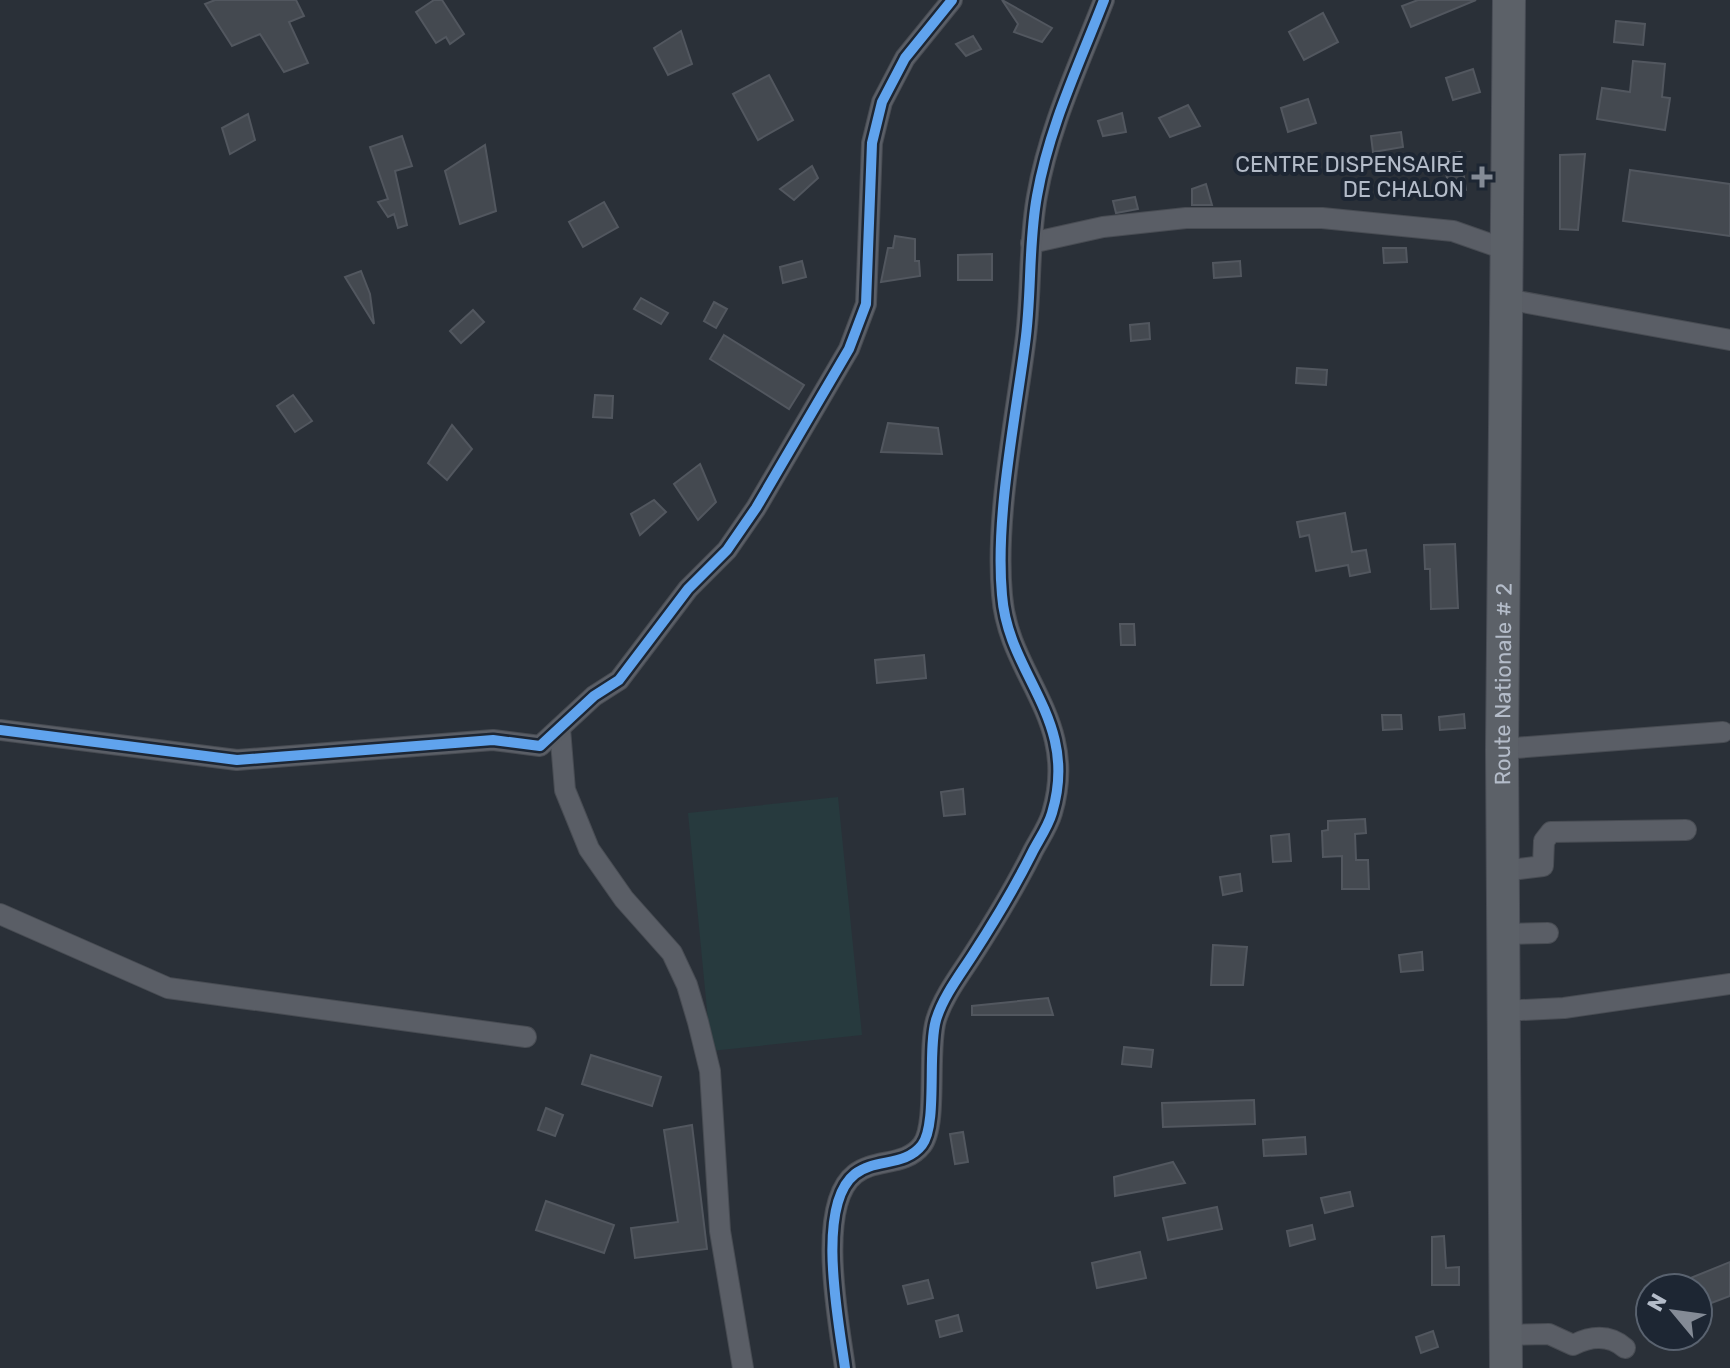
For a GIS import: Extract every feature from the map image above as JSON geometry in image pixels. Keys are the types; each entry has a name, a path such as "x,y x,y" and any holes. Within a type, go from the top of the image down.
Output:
{"main road":[{"name":"Route Nationale # 2","path":"1506,1368 1502,749 1509,0"}],"street":[{"path":"0,730 237,760 493,740 540,746 594,696 619,680 688,589 727,550 756,508 849,349 866,304 872,143 882,102 905,58 952,0"},
{"path":"845,1368 833,1262 842,1191 853,1175 868,1166 894,1162 922,1145 930,1126 929,1079 936,1021 946,996 1009,899 1052,815 1058,779 1057,742 1047,710 1003,614 1000,571 1010,446 1030,300 1031,243 1037,195 1057,116 1104,0"},
{"path":"1031,243 1103,227 1186,218 1322,218 1397,223 1453,231 1507,250"},
{"path":"1506,299 1730,340"},
{"path":"560,729 565,790 589,849 624,899 672,953 687,985 698,1022 710,1071 720,1231 743,1368"},
{"path":"1502,749 1723,732"},
{"path":"1503,871 1543,866 1544,841 1551,832 1686,830"},
{"path":"0,914 168,988 526,1037"},
{"path":"1503,934 1548,933"},
{"path":"1502,1011 1564,1008 1730,984"},
{"path":"1504,1335 1549,1334 1573,1345 1599,1337 1617,1340 1625,1348"}],"green space":[{"path":"838,797 862,1035 711,1051 688,813"}],"building":[{"path":"215,0 296,0 304,16 289,22 308,63 284,72 260,34 232,46 205,4"},
{"path":"434,0 442,0 464,34 450,44 446,37 436,43 416,12"},
{"path":"1002,0 1052,28 1042,42 1014,32 1018,24"},
{"path":"1418,0 1476,0 1411,27 1402,6"},
{"path":"1323,13 1338,42 1304,60 1289,32"},
{"path":"1616,21 1645,24 1643,45 1614,42"},
{"path":"681,31 692,64 668,75 654,48"},
{"path":"973,36 981,49 966,56 956,44"},
{"path":"1633,61 1665,64 1662,97 1670,98 1665,130 1597,119 1602,88 1630,92"},
{"path":"1473,69 1480,92 1453,100 1446,78"},
{"path":"769,75 793,120 758,140 733,94"},
{"path":"1308,99 1316,123 1288,132 1281,108"},
{"path":"1188,105 1200,126 1170,137 1159,118"},
{"path":"1122,113 1126,132 1103,136 1098,121"},
{"path":"248,114 255,140 230,154 222,128"},
{"path":"1401,132 1403,147 1373,152 1371,136"},
{"path":"402,136 412,166 395,171 407,225 398,228 394,214 388,217 378,202 388,199 370,147"},
{"path":"485,145 496,211 460,224 445,171"},
{"path":"1460,152 1466,190 1450,192 1442,155"},
{"path":"1585,154 1578,230 1560,229 1560,155"},
{"path":"812,166 818,178 794,200 780,189"},
{"path":"1630,170 1730,184 1730,236 1623,221"},
{"path":"1206,184 1212,205 1192,205 1192,189"},
{"path":"1135,197 1138,209 1116,213 1113,201"},
{"path":"604,202 618,227 583,247 569,222"},
{"path":"895,236 915,239 915,261 919,261 920,276 881,282 888,248 893,248"},
{"path":"1383,248 1406,248 1407,262 1384,263"},
{"path":"992,254 992,280 958,280 958,255"},
{"path":"802,261 806,277 783,283 780,267"},
{"path":"1240,261 1241,276 1214,278 1213,263"},
{"path":"361,271 370,294 374,324 345,277"},
{"path":"641,298 668,313 661,324 634,309"},
{"path":"714,302 727,309 716,328 704,321"},
{"path":"473,310 484,322 461,343 450,331"},
{"path":"1149,323 1150,339 1131,341 1130,325"},
{"path":"724,335 804,385 789,409 710,359"},
{"path":"1297,368 1327,370 1326,385 1296,383"},
{"path":"293,395 312,421 295,432 277,406"},
{"path":"595,395 613,396 612,418 593,417"},
{"path":"888,423 938,428 942,454 881,452"},
{"path":"452,425 472,449 447,480 428,463"},
{"path":"700,464 716,502 698,520 674,484"},
{"path":"654,500 666,512 640,535 631,514"},
{"path":"1345,513 1352,552 1366,550 1370,572 1350,576 1348,565 1316,571 1309,535 1300,537 1297,522"},
{"path":"1455,544 1458,608 1431,609 1430,569 1425,569 1424,545"},
{"path":"1120,624 1134,624 1135,645 1121,645"},
{"path":"924,655 926,678 877,683 875,660"},
{"path":"1464,714 1465,728 1440,730 1439,717"},
{"path":"1382,715 1401,715 1402,729 1383,730"},
{"path":"963,789 965,814 944,816 941,792"},
{"path":"1365,819 1366,833 1355,834 1356,860 1368,860 1369,889 1342,889 1342,856 1323,857 1322,831 1328,830 1328,821"},
{"path":"1289,834 1291,861 1273,862 1271,836"},
{"path":"1240,874 1242,891 1223,895 1220,877"},
{"path":"1213,945 1247,947 1243,985 1211,985"},
{"path":"1422,952 1423,970 1401,972 1399,955"},
{"path":"1048,998 1053,1015 972,1015 972,1006"},
{"path":"1124,1047 1153,1050 1151,1067 1122,1064"},
{"path":"591,1055 661,1077 652,1106 582,1084"},
{"path":"1254,1100 1255,1124 1163,1127 1162,1103"},
{"path":"546,1108 563,1115 555,1136 538,1130"},
{"path":"692,1125 707,1249 635,1258 631,1228 678,1222 664,1130"},
{"path":"963,1132 968,1162 955,1164 950,1134"},
{"path":"1305,1137 1306,1154 1264,1156 1263,1140"},
{"path":"1173,1162 1185,1183 1115,1196 1114,1177"},
{"path":"1350,1192 1353,1206 1325,1213 1321,1198"},
{"path":"546,1201 614,1225 604,1253 536,1230"},
{"path":"1217,1207 1222,1229 1168,1240 1163,1218"},
{"path":"1312,1225 1315,1239 1290,1246 1287,1231"},
{"path":"1444,1236 1446,1268 1459,1267 1459,1285 1432,1285 1432,1237"},
{"path":"1140,1252 1146,1278 1097,1288 1092,1263"},
{"path":"1730,1262 1730,1296 1714,1302 1714,1272 1705,1272"},
{"path":"928,1280 933,1298 908,1304 903,1286"},
{"path":"958,1315 962,1331 940,1337 936,1321"},
{"path":"1433,1331 1438,1347 1421,1353 1416,1337"}],"cycle path":[{"path":"0,730 237,760 493,740 540,746 594,696 619,680 688,589 727,550 756,508 849,349 866,304 872,143 882,102 905,58 952,0"},
{"path":"845,1368 833,1266 836,1211 843,1189 863,1169 907,1157 922,1145 930,1121 933,1033 939,1011 1011,892 1052,813 1058,780 1057,751 1050,724 1007,624 1002,595 1001,534 1027,326 1032,233 1042,170 1057,121 1104,0"}],"place":[{"name":"CENTRE DISPENSAIRE DE CHALON","path":"1482,177"}]}
